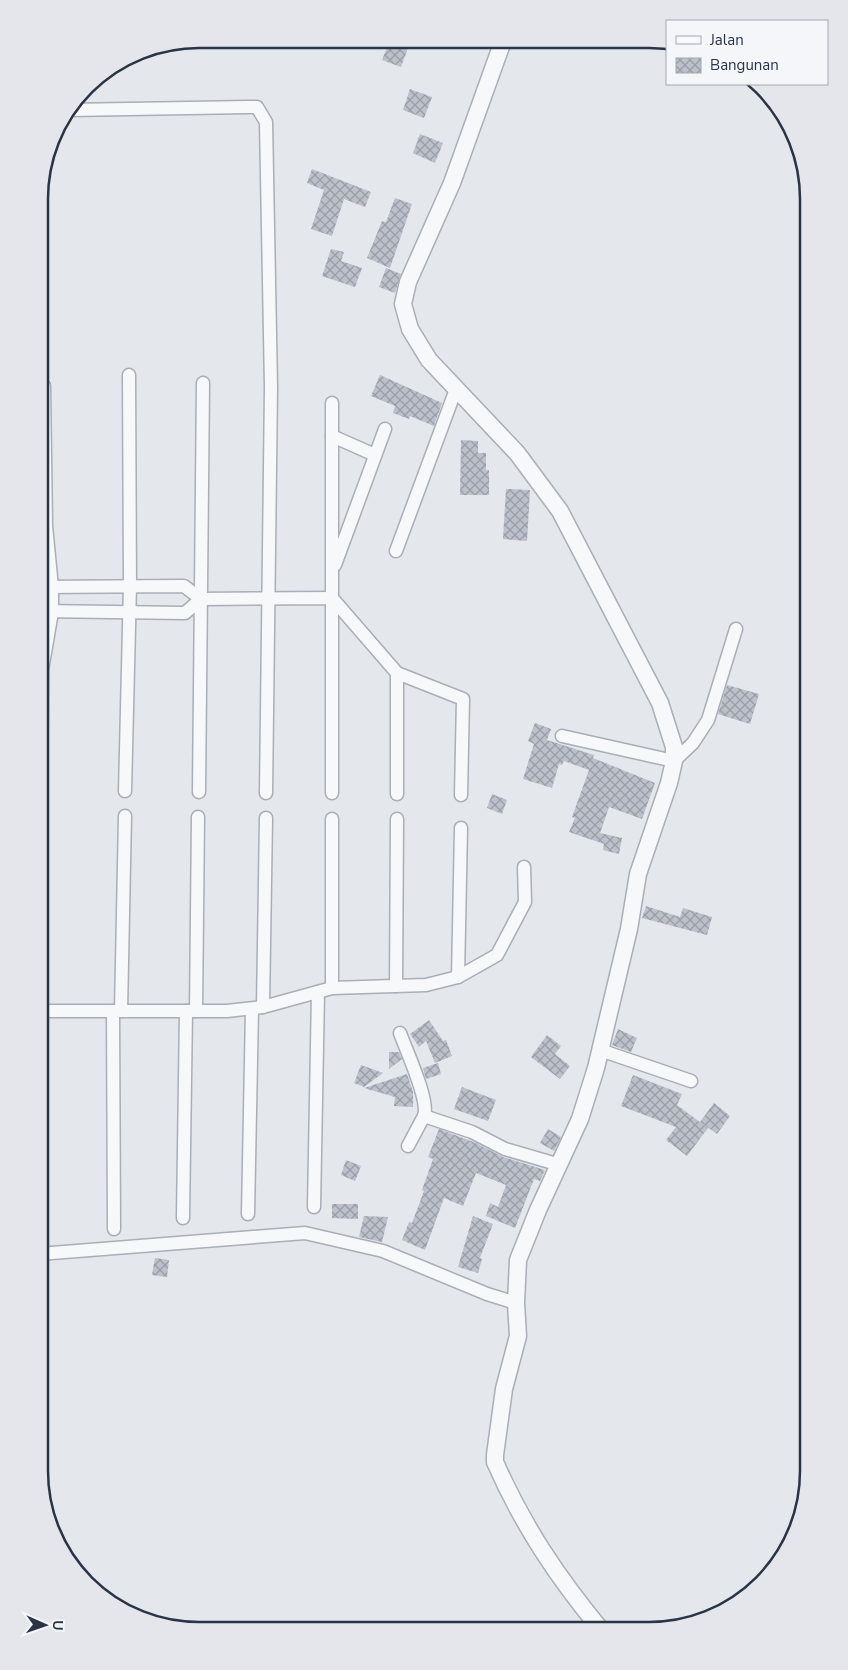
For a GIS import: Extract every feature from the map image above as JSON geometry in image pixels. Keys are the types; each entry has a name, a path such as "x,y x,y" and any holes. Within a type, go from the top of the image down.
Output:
{"street":[{"path":"501,48 452,184 408,282 403,304 410,330 429,360 518,454 560,511 660,703 674,747 671,778 638,874 629,929 600,1050 580,1119 538,1210 518,1260 516,1303 518,1336 504,1389 495,1462 512,1500 540,1550 595,1622"},
{"path":"76,110 248,106 257,107 264,115 267,130 271,387 266,792"},
{"path":"125,791 130,586 130,375"},
{"path":"199,792 203,383"},
{"path":"396,551 456,389"},
{"path":"332,403 332,794"},
{"path":"332,574 385,429"},
{"path":"332,436 375,455"},
{"path":"48,587 184,586 201,599 332,598 397,673 463,698 462,795"},
{"path":"48,612 185,613 201,599"},
{"path":"674,761 692,743 708,720 736,629"},
{"path":"396,794 397,673"},
{"path":"562,736 674,761"},
{"path":"114,1229 117,1011 125,816"},
{"path":"183,1218 198,817"},
{"path":"248,1214 266,818"},
{"path":"332,819 332,988"},
{"path":"396,986 397,819"},
{"path":"458,977 461,828"},
{"path":"48,1011 191,1011 258,1008 332,988 426,986 458,977 497,955 525,902 524,867"},
{"path":"314,1207 318,992"},
{"path":"400,1033 423,1098 425,1110 424,1116 408,1146"},
{"path":"600,1050 691,1081"},
{"path":"424,1116 472,1132 505,1149 560,1165"},
{"path":"48,1253 305,1233 383,1252 487,1294 516,1303"}],"building":[{"path":"387,48 408,48 401,67 382,60"},
{"path":"410,89 432,97 424,118 403,110"},
{"path":"420,134 443,143 435,163 413,153"},
{"path":"312,169 371,192 365,207 344,199 332,236 311,229 324,190 307,183"},
{"path":"395,198 412,204 390,268 367,258 382,221 386,222"},
{"path":"331,249 344,252 341,261 362,268 355,287 322,276"},
{"path":"386,268 401,274 395,293 379,287"},
{"path":"380,375 442,403 434,426 410,416 409,419 393,413 395,406 371,396"},
{"path":"461,440 478,441 478,453 486,453 486,470 489,470 489,495 460,495"},
{"path":"506,489 530,490 527,541 503,539"},
{"path":"727,685 759,694 750,724 718,714"},
{"path":"535,723 551,729 547,740 594,755 593,758 655,783 642,819 609,807 600,833 622,838 619,854 603,850 604,844 569,832 575,818 572,817 589,770 564,761 562,765 559,764 552,788 523,779 534,744 528,741"},
{"path":"492,794 507,800 502,814 487,808"},
{"path":"646,906 680,917 683,908 712,917 707,935 642,918"},
{"path":"429,1020 443,1041 446,1040 452,1056 435,1063 426,1041 419,1047 410,1034"},
{"path":"618,1029 637,1038 631,1052 612,1045"},
{"path":"547,1035 561,1046 555,1054 570,1066 560,1079 531,1057"},
{"path":"389,1052 399,1052 402,1059 389,1069"},
{"path":"438,1063 441,1074 426,1079 423,1068"},
{"path":"361,1065 383,1073 364,1087 354,1083"},
{"path":"407,1074 413,1092 413,1107 394,1106 395,1097 364,1088"},
{"path":"633,1075 682,1094 677,1105 708,1128 687,1156 666,1140 676,1127 621,1106"},
{"path":"462,1087 496,1100 488,1121 454,1109"},
{"path":"714,1103 730,1116 717,1134 700,1122"},
{"path":"439,1129 476,1143 503,1157 545,1170 540,1181 534,1179 515,1228 486,1216 490,1203 498,1207 506,1185 476,1173 463,1206 444,1198 425,1250 402,1240 409,1222 412,1223 424,1191 422,1190 433,1159 428,1157"},
{"path":"548,1129 561,1137 554,1151 540,1143"},
{"path":"346,1160 361,1166 355,1181 341,1175"},
{"path":"332,1204 358,1204 358,1219 332,1218"},
{"path":"364,1216 388,1217 382,1242 359,1237"},
{"path":"473,1216 493,1224 480,1258 482,1259 478,1273 458,1267"},
{"path":"155,1258 169,1260 167,1277 152,1275"}]}
